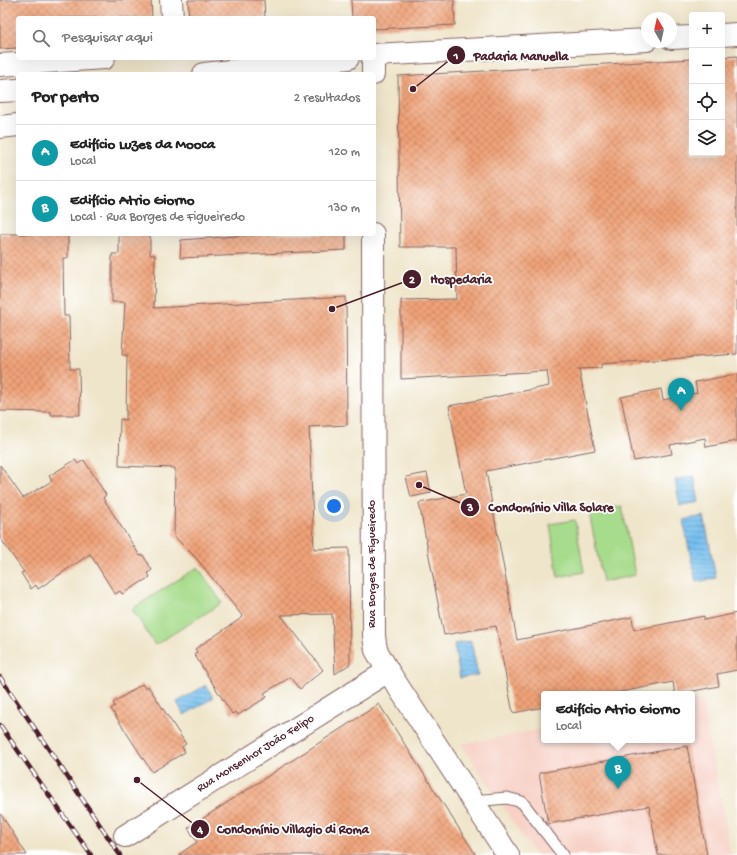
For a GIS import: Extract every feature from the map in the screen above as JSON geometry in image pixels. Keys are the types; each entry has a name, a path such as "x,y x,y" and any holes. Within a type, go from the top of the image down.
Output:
{"street":[{"path":"171,0 172,16"},
{"path":"725,35 737,34"},
{"path":"677,38 689,37"},
{"path":"376,57 641,40"},
{"path":"0,65 74,60"},
{"path":"222,72 330,60"},
{"path":"373,72 374,60"},
{"path":"0,91 16,90"},
{"path":"0,127 16,126"},
{"name":"Rua Borges de Figueiredo","path":"373,236 374,636 376,650 388,671 508,855"},
{"name":"Rua Monsenhor João Felipo","path":"125,836 388,671"}],"lane":[{"path":"473,801 507,798 522,802 563,855"}],"shaded area":[{"path":"181,236 247,236 181,240"},
{"path":"702,700 731,855 535,855 461,744 541,730 541,743 695,743 695,701"}],"green space":[{"path":"622,506 635,575 603,582 589,512"},
{"path":"575,520 584,572 558,577 550,524"},
{"path":"198,567 222,603 155,645 132,609"}],"water":[{"path":"694,476 699,502 680,506 675,480"},
{"path":"704,516 716,578 696,582 683,520"},
{"path":"471,641 478,675 460,678 454,644"},
{"path":"206,685 213,698 184,715 177,702"}],"building":[{"path":"0,0 151,0 152,16 16,16 16,48 0,49"},
{"path":"188,0 264,0 265,16 189,16"},
{"path":"351,0 454,0 455,25 376,29 376,16 352,16"},
{"path":"737,56 737,354 601,364 601,368 579,369 595,450 486,471 517,640 632,617 634,630 704,616 704,620 737,613 737,670 717,674 719,686 693,691 674,691 673,682 626,691 541,691 541,708 513,713 496,626 444,635 419,503 466,494 449,406 549,386 547,371 401,379 401,300 457,299 456,247 400,247 398,76 689,59 689,156 725,156 725,57"},
{"path":"0,234 16,234 16,236 68,236 68,258 63,258 64,316 69,316 70,369 79,369 80,415 51,415 51,412 0,411"},
{"path":"119,236 150,236 150,255 155,255 154,308 346,297 347,425 309,427 314,549 349,548 350,664 335,674 332,614 281,615 323,670 300,689 291,677 264,693 267,697 238,715 236,712 232,714 194,654 197,652 195,649 243,617 197,559 174,536 175,468 119,466 120,419 126,420 127,355 122,355 125,302 112,302 112,254 119,254"},
{"path":"236,236 346,236 346,250 180,258 181,240"},
{"path":"737,374 737,441 706,447 705,438 670,445 672,454 634,461 621,397 661,389 663,400 697,393 695,382"},
{"path":"75,460 78,464 84,460 106,495 103,498 140,556 143,555 152,570 148,573 150,577 122,594 120,591 115,594 90,554 38,589 36,585 31,589 21,573 24,572 0,538 0,465 23,498 52,481 49,476"},
{"path":"427,473 431,493 411,497 406,477"},
{"path":"142,684 145,688 148,686 186,744 182,747 185,752 152,772 111,709 115,706 113,703"},
{"path":"379,704 476,855 178,855 197,842 188,828"},
{"path":"687,746 707,855 658,855 649,806 548,824 539,773"},
{"path":"0,813 27,855 0,855"}],"railway":[{"path":"0,677 120,855"},
{"path":"0,725 91,855"}],"place":[{"name":"Padaria Manuella","path":"413,89"},
{"name":"Hospedaria","path":"332,309"},
{"name":"Edifício Luzes da Mooca","path":"681,411"},
{"name":"Condomínio Villa Solare","path":"419,485"},
{"name":"Condomínio Villagio di Roma","path":"137,780"},
{"name":"Edifício Atrio Giorno","path":"618,789"}]}
